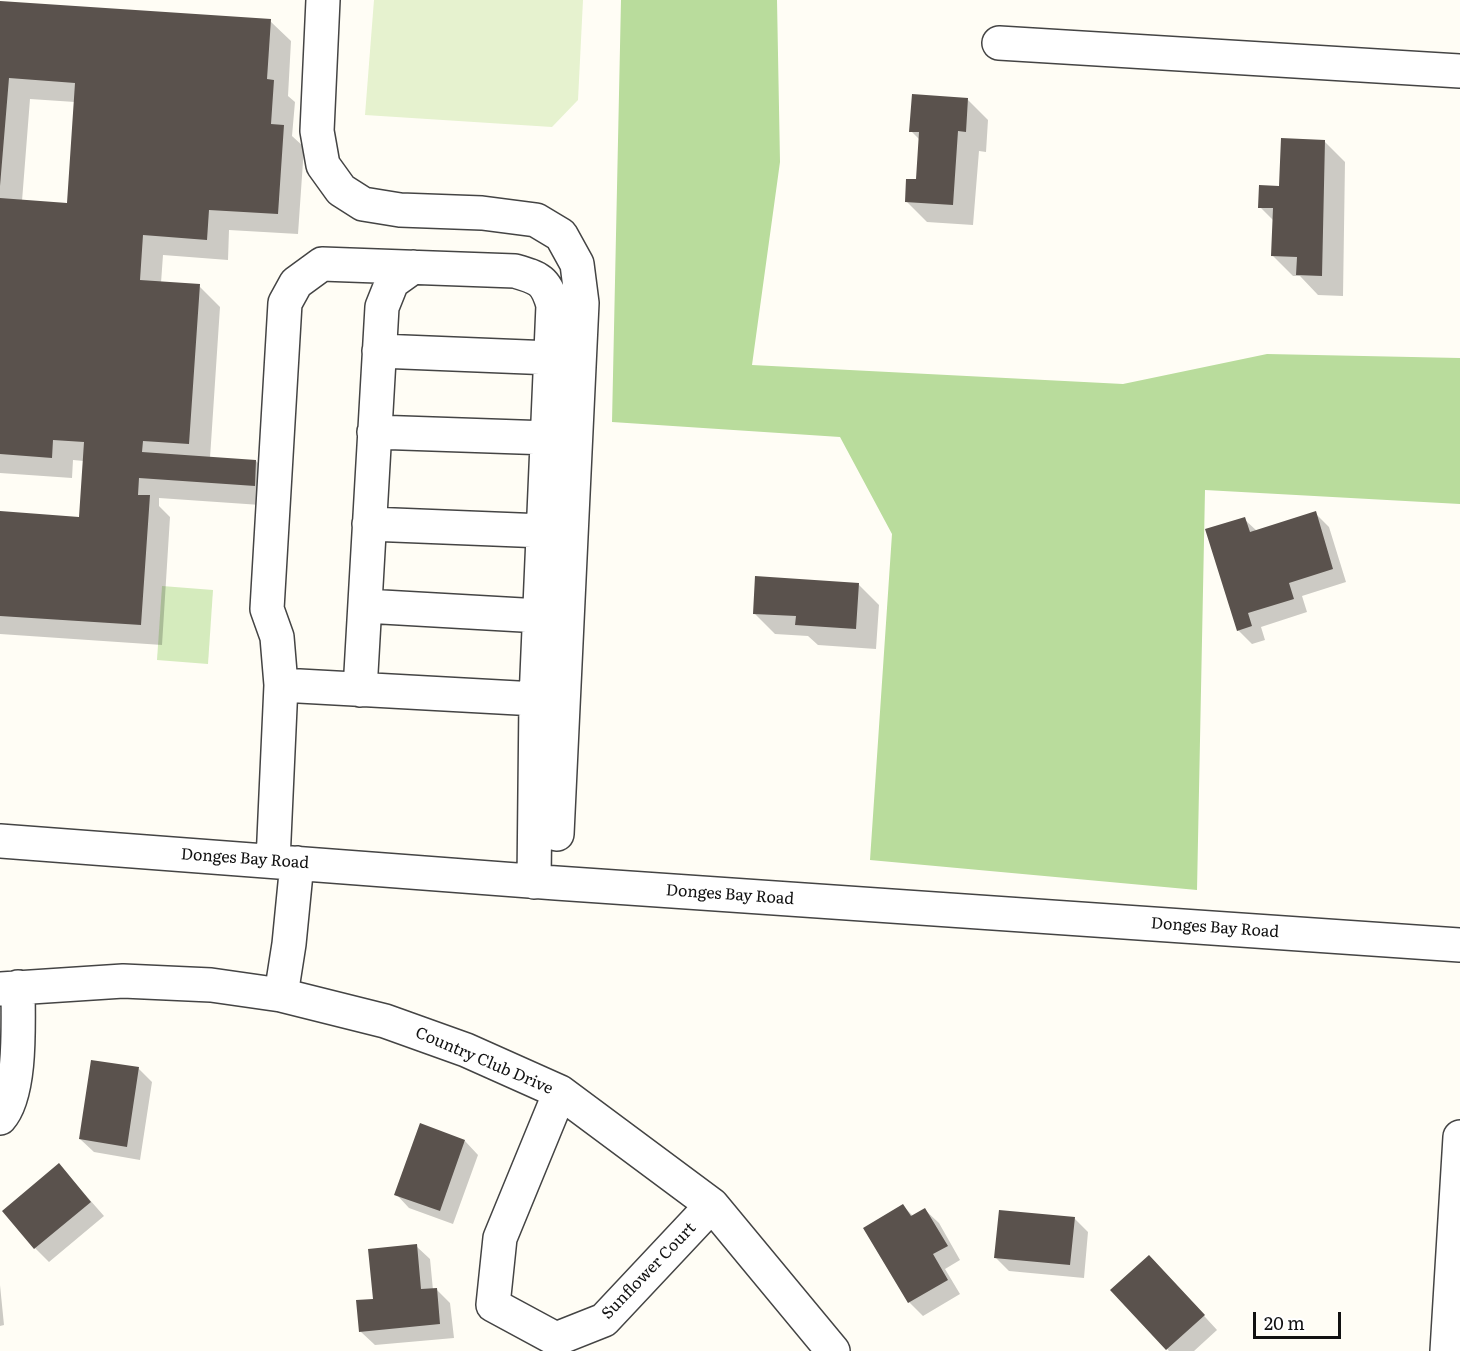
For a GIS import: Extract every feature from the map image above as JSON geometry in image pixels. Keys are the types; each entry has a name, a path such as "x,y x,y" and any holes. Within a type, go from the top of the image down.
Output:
{"street":[{"path":"323,0 317,131 323,165 341,190 363,204 400,210 482,213 536,220 561,235 577,264 582,303 561,701 545,883"},
{"path":"999,43 1460,71"},
{"path":"281,995 285,862 281,685 277,637 267,609 285,303 296,283 322,264 515,271 535,277 548,286 554,305 536,699 545,883"},
{"path":"360,690 382,307 392,282 413,267"},
{"path":"379,351 552,358"},
{"path":"374,432 549,438"},
{"path":"369,525 544,531"},
{"path":"365,606 540,616"},
{"path":"281,685 536,699"},
{"name":"Donges Bay Road","path":"0,841 545,883 1460,945"},
{"name":"Country Club Drive","path":"9,988 123,981 212,985 281,995 385,1022 466,1050 560,1092 712,1205 833,1351"},
{"path":"0,1118 8,1110 18,1055 9,988"},
{"name":"Sunflower Court","path":"560,1092 500,1238 493,1305 556,1339 604,1320 712,1205"},
{"path":"1447,1351 1460,1137"}],"green space":[{"path":"374,0 583,0 578,100 552,127 365,115"},
{"path":"621,0 777,0 780,162 752,365 1123,384 1267,354 1460,358 1460,504 1205,490 1197,890 870,860 892,534 840,437 612,422"},
{"path":"162,586 213,590 208,664 157,660"}],"building":[{"path":"0,1 271,19 267,79 274,80 271,124 284,125 278,214 209,210 207,240 143,235 140,280 200,284 189,444 143,441 142,452 256,460 255,486 139,478 138,495 150,495 141,625 0,616 0,511 79,517 84,442 53,440 52,458 0,454 0,198 67,203 75,83 9,78 0,186"},
{"path":"912,94 968,98 966,132 958,131 953,205 905,202 906,179 916,179 919,132 909,132"},
{"path":"1281,138 1325,140 1322,276 1296,275 1297,257 1271,256 1273,208 1258,208 1259,185 1279,186"},
{"path":"1316,511 1333,569 1289,583 1294,599 1248,613 1252,626 1237,631 1205,529 1245,517 1250,532"},
{"path":"755,576 859,583 856,629 795,625 796,616 753,614"},
{"path":"91,1060 139,1067 127,1147 79,1139"},
{"path":"420,1123 465,1140 440,1211 394,1195"},
{"path":"59,1163 91,1202 34,1249 2,1211"},
{"path":"903,1204 911,1216 925,1208 948,1246 933,1254 948,1280 908,1303 863,1228"},
{"path":"999,1210 1075,1217 1070,1265 994,1258"},
{"path":"417,1244 421,1289 437,1288 440,1324 359,1332 356,1300 373,1299 368,1249"},
{"path":"1149,1255 1205,1315 1166,1350 1110,1290"}]}
